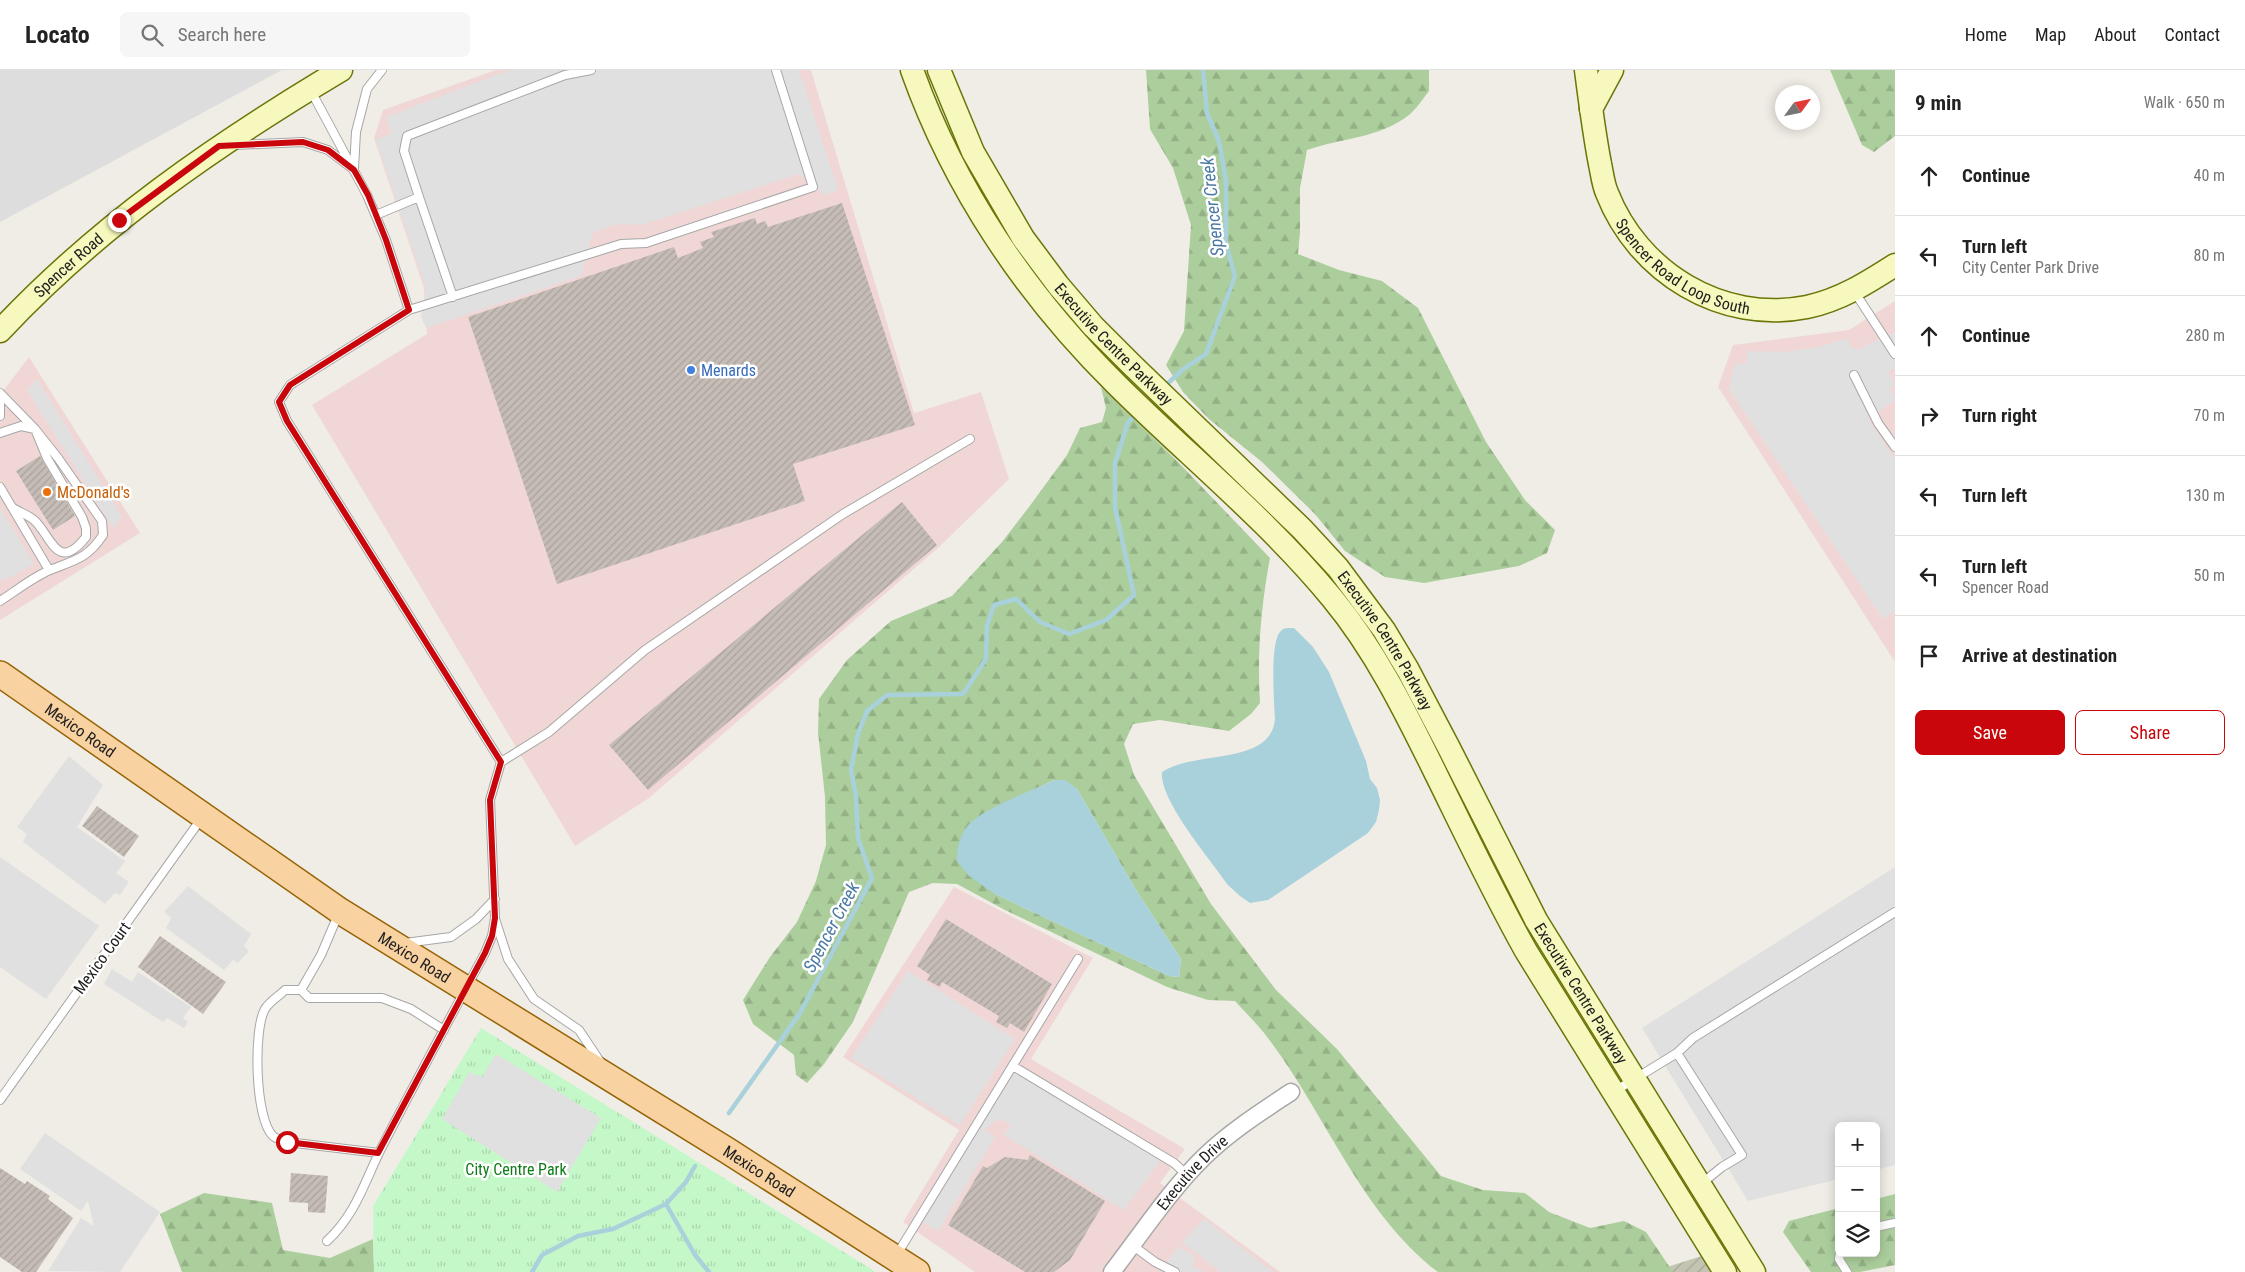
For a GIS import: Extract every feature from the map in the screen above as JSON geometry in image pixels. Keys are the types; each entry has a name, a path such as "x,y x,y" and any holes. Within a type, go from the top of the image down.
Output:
{"main road":[{"name":"Mexico Road","path":"0,674 340,911 728,1151 918,1272"}],"street":[{"name":"Spencer Road","path":"0,331 62,269 119,220 219,146 341,70"},
{"name":"Executive Centre Parkway","path":"912,70 922,98 963,187 995,238 1033,290 1071,336 1114,382 1292,551 1334,600 1362,640 1410,722 1497,898 1522,944 1726,1272"},
{"name":"Executive Centre Parkway","path":"939,70 973,152 1023,238 1058,285 1093,326 1190,423 1302,529 1338,568 1384,630 1408,670 1449,748 1536,920 1754,1272"},
{"name":"Spencer Road Loop South","path":"1586,70 1591,110 1606,192 1623,228 1664,272 1692,291 1723,304 1751,310 1782,311 1807,307 1854,291 1895,265"},
{"path":"1591,110 1612,70"},
{"name":"Executive Drive","path":"1112,1272 1187,1175 1205,1156 1239,1126 1291,1092"}],"lane":[{"path":"354,170 356,132 367,89 382,70"},
{"path":"453,297 404,151 407,136 565,75 591,70"},
{"path":"501,762 287,421 279,402 290,385 409,310 621,244 646,242 813,187 776,70"},
{"path":"310,89 376,215 409,310"},
{"path":"219,146 303,142 328,150 354,170"},
{"path":"376,215 419,197"},
{"path":"1854,291 1895,354"},
{"path":"1854,375 1878,423 1895,447"},
{"path":"0,393 35,429 58,458 102,521 104,535 94,549 71,564 49,570 0,601"},
{"path":"0,400 0,416"},
{"path":"0,433 21,426 35,429"},
{"path":"13,508 34,520 56,550 64,552 80,544 86,537 86,528 82,517 47,458 35,429"},
{"path":"327,1241 340,1229 351,1214 378,1153 485,953 492,936 495,918 495,899 490,800 501,762 549,732 653,645 843,514 970,439"},
{"path":"0,487 49,570"},
{"path":"59,568 64,552"},
{"name":"Mexico Court","path":"0,1100 204,816"},
{"path":"394,944 451,937 476,919 495,899"},
{"path":"301,990 321,955 340,911"},
{"path":"1613,1091 1635,1080 1677,1053 1693,1038 1895,912"},
{"path":"495,918 508,959 534,999 579,1030 614,1081"},
{"path":"895,1258 1078,960"},
{"path":"378,1153 287,1142 273,1136 266,1125 261,1103 257,1066 259,1029 265,1009 285,990 301,990 310,998 382,998 411,1010 444,1030"},
{"path":"1677,1053 1742,1155 1722,1167 1700,1186"},
{"path":"1013,1066 1174,1163 1187,1175"},
{"path":"1880,1226 1895,1222"},
{"path":"1132,1245 1155,1262 1175,1272"},
{"path":"1839,1257 1839,1260 1847,1272"}],"shaded area":[{"path":"0,70 282,70 0,222"},
{"path":"496,70 811,70 914,413 981,392 1009,479 938,548 649,798 575,846 312,405 427,334 424,288 374,138 383,110"},
{"path":"510,70 799,70 838,190 824,195 799,174 642,225 617,224 593,232 581,276 426,328 421,317 426,288 376,140 392,133 386,117"},
{"path":"1895,301 1895,662 1718,387 1733,345 1849,330"},
{"path":"1895,332 1895,368 1888,372 1895,384 1890,388 1895,400 1868,419 1895,460 1895,611 1883,619 1729,389 1735,363 1746,364 1748,351 1787,352 1818,347 1849,338 1850,345 1856,350"},
{"path":"29,357 140,533 0,620 0,395"},
{"path":"37,379 122,517 113,528 27,390"},
{"path":"0,508 34,563 10,578 0,580"},
{"path":"69,756 103,785 77,827 125,861 116,873 129,882 120,895 115,893 105,904 23,842 27,834 17,827"},
{"path":"0,857 99,926 46,999 0,967"},
{"path":"1895,867 1895,1165 1880,1169 1880,1122 1835,1122 1835,1180 1748,1201 1642,1028"},
{"path":"188,886 251,934 244,946 249,951 238,963 233,960 224,970 166,928 171,918 164,912"},
{"path":"954,887 1093,958 1031,1059 1185,1149 1160,1183 1280,1272 975,1272 903,1222 959,1130 843,1057"},
{"path":"112,969 132,982 138,972 191,1007 183,1018 188,1022 184,1028 167,1018 163,1022 104,984"},
{"path":"908,971 1015,1039 960,1125 851,1058"},
{"path":"496,1054 601,1118 557,1192 442,1119 469,1072 482,1077"},
{"path":"1013,1066 1163,1157 1124,1210 1004,1135 1011,1125 1000,1120 994,1122 985,1130 995,1137 938,1231 919,1220"},
{"path":"45,1133 160,1212 120,1272 48,1271 81,1218 94,1226 88,1201 81,1211 20,1169"},
{"path":"1204,1219 1273,1272 1221,1272 1182,1242"},
{"path":"1178,1247 1195,1256 1192,1267 1205,1272 1160,1272"},
{"path":"1702,1256 1712,1272 1651,1272"}],"green space":[{"path":"1146,70 1429,70 1429,91 1412,113 1398,123 1360,137 1307,150 1300,188 1298,254 1339,270 1382,281 1418,308 1486,442 1525,500 1555,530 1547,553 1519,566 1424,583 1385,577 1345,551 1315,514 1262,462 1209,419 1183,392 1166,365 1184,331 1191,225 1173,168 1150,129"},
{"path":"1830,70 1895,70 1895,136 1874,152 1862,145"},
{"path":"1101,387 1178,462 1270,558 1260,630 1260,703 1251,714 1229,731 1160,720 1133,724 1124,744 1134,775 1211,904 1276,990 1337,1049 1441,1176 1483,1190 1525,1193 1549,1212 1590,1228 1624,1221 1646,1232 1673,1272 1438,1272 1411,1248 1365,1192 1289,1067 1264,1033 1235,1001 1208,1000 1167,987 1005,910 957,884 933,883 909,892 853,1022 824,1064 807,1083 796,1075 794,1055 753,1024 743,1000 770,957 797,922 816,881 826,845 825,797 818,732 819,699 847,660 891,621 952,596 1002,542 1029,507 1067,455 1080,428 1102,422 1106,408","holes":["1054,780 1071,785 1077,789 1136,890 1181,959 1179,977 1169,976 995,894 981,815"]},
{"name":"City Centre Park","path":"481,1028 876,1272 374,1272 373,1206"},
{"path":"204,1193 272,1203 283,1250 330,1258 373,1239 374,1272 182,1272 160,1214"},
{"path":"1895,1194 1895,1265 1860,1272 1811,1272 1783,1232 1789,1221 1835,1209 1835,1257 1880,1257 1880,1198"}],"water":[{"path":"1294,628 1313,647 1329,672 1366,761 1370,779 1377,788 1380,800 1379,810 1376,822 1368,833 1268,900 1250,903 1228,885 1188,830 1169,798 1163,784 1162,772 1176,765 1246,751 1260,744 1270,734 1275,719 1273,674 1277,638 1283,629"},
{"path":"1054,780 1065,780 1077,789 1136,890 1181,959 1179,977 1169,976 995,894 969,876 957,861 960,840 972,821 1007,801"}],"building":[{"name":"Menards","path":"842,203 915,425 793,464 805,501 557,584 468,317 674,247 678,258 703,248 700,242 714,237 711,232 755,218 757,224 765,221 768,227"},
{"name":"McDonald's","path":"40,456 75,516 53,530 16,471"},
{"path":"902,502 937,545 648,790 609,745"},
{"path":"97,806 139,836 124,857 82,826"},
{"path":"946,919 1052,984 1024,1032 1010,1023 1007,1028 996,1022 999,1016 942,982 940,987 927,980 930,975 917,966"},
{"path":"160,936 226,982 203,1014 138,967"},
{"path":"1030,1155 1105,1201 1070,1260 1054,1272 1025,1272 948,1225 983,1166 987,1168 1005,1157 1028,1160"},
{"path":"0,1168 25,1184 27,1181 50,1196 48,1199 73,1218 36,1272 22,1272 0,1257"},
{"path":"291,1173 328,1176 325,1213 308,1212 308,1203 289,1202"}],"waterway":[{"name":"Spencer Creek","path":"1163,388 1182,370 1206,354 1235,276 1226,244 1226,181 1219,141 1207,113 1203,70"},
{"name":"Spencer Creek","path":"729,1113 800,1013 872,878 858,838 856,796 851,770 858,734 867,711 887,695 963,694 986,659 987,626 994,605 1016,599 1040,622 1069,634 1106,620 1134,595 1115,507 1115,463 1128,422 1136,414"},
{"name":"Spencer Creek","path":"532,1272 542,1255 578,1236 613,1229 666,1204 686,1182 695,1166"},
{"path":"666,1204 695,1255 709,1272"}],"place":[{"name":"Menards","path":"691,370"},
{"name":"McDonald's","path":"47,492"}],"route":[{"path":"119,220 169,181 219,146 303,142 328,150 354,170 368,195 386,240 409,310 290,385 279,402 287,421 501,762 490,800 491,852 495,899 495,918 492,936 485,953 378,1153 287,1142"}]}
